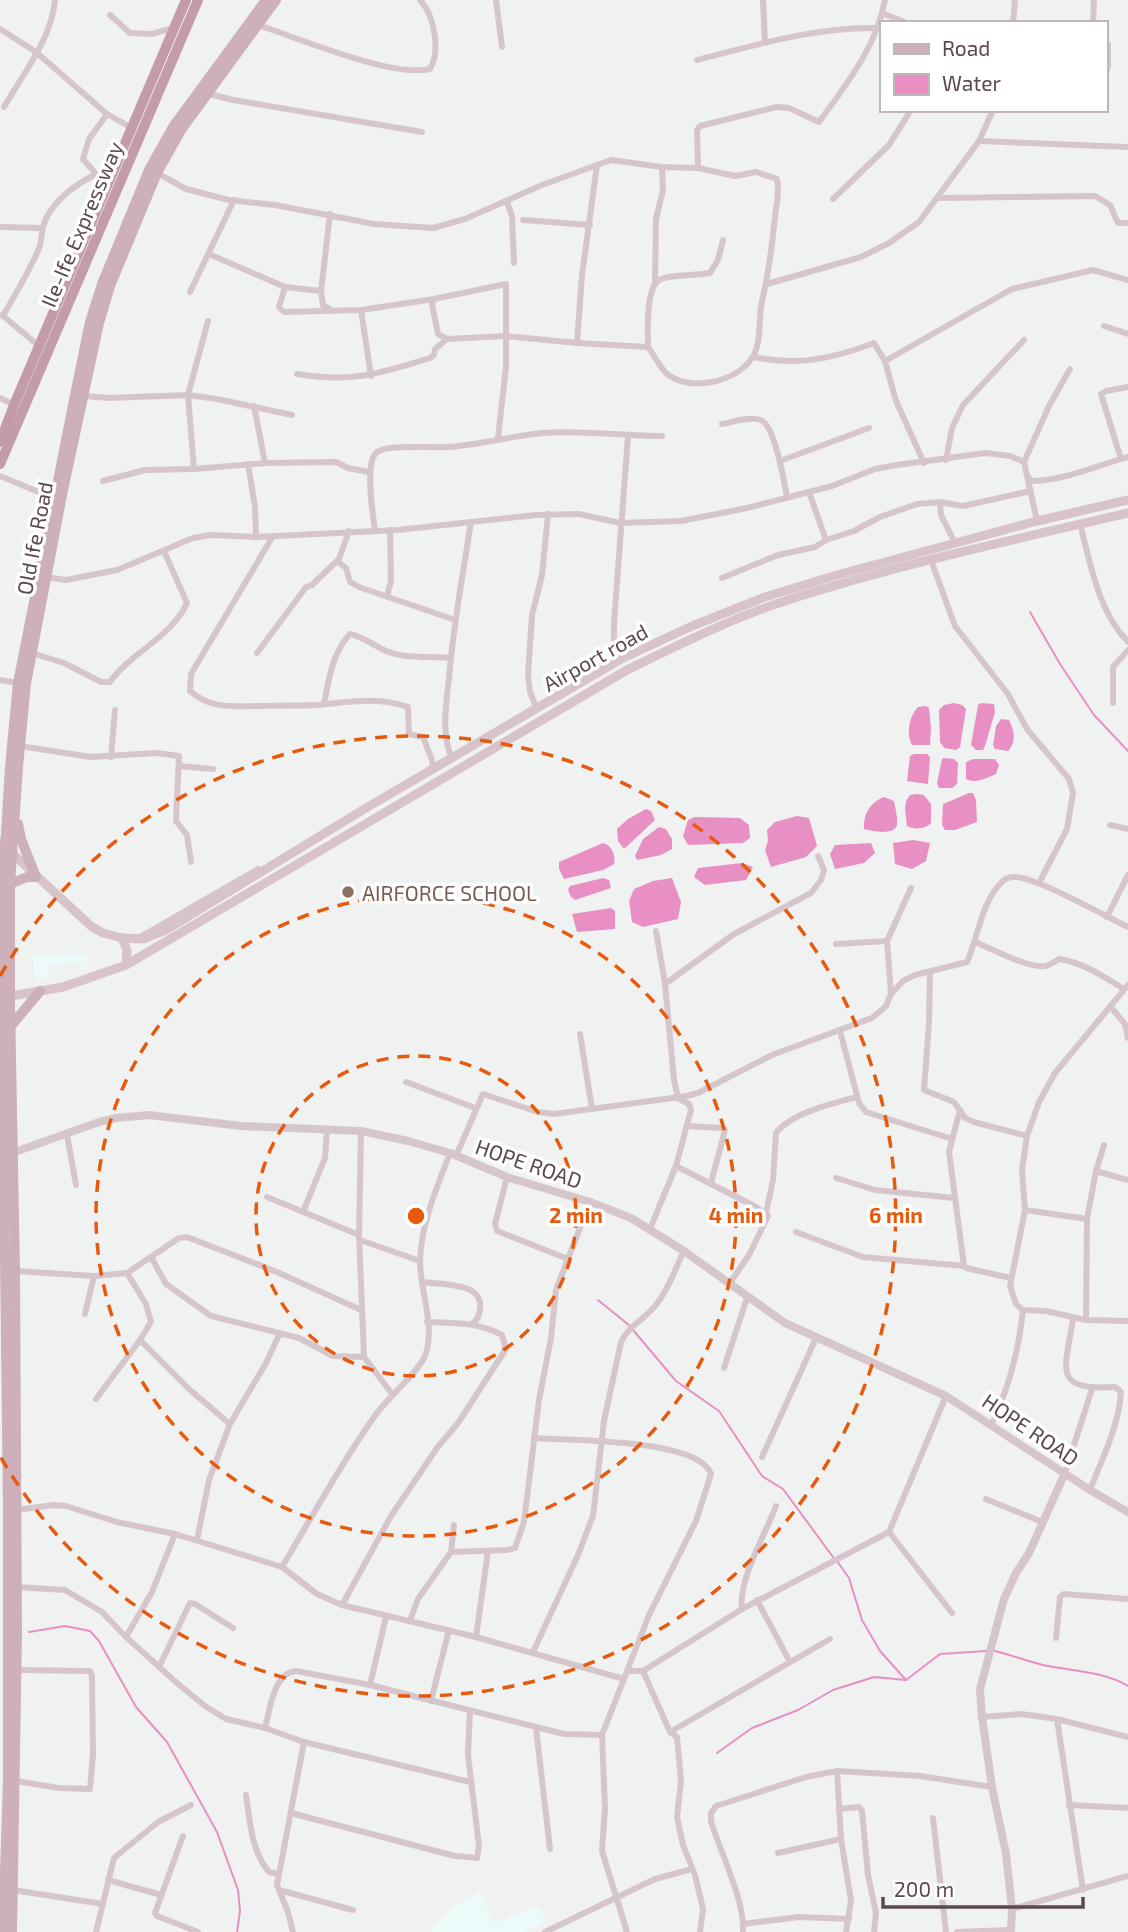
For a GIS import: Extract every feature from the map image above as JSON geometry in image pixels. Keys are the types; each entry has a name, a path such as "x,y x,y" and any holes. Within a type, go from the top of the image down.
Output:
{"highway":[{"name":"Ile-Ife Expressway","path":"0,442 186,0"},
{"name":"Ile-Ife Expressway","path":"0,464 198,0"}],"main road":[{"name":"Old Ife Road","path":"7,814 20,746 32,653 90,322 129,215 149,170 173,127 266,0"},
{"name":"Old Ife Road","path":"3,1932 16,1781 17,1670 16,1587 3,1434 1,1018 4,997 3,884 18,683 53,498 62,476 110,286 157,173 181,130 276,0"},
{"name":"Airport road","path":"121,938 153,936 279,868 627,670 706,631 955,543 1128,500"},
{"name":"Airport road","path":"126,965 279,868 366,808 621,659 692,626 765,597 1128,513"},
{"path":"7,814 36,877"},
{"path":"4,997 64,987 126,965 127,950 121,938 92,927 5,847"},
{"path":"3,884 36,877"},
{"path":"11,1026 40,991"},
{"name":"Old Ife Road","path":"4,997 11,1026 15,1271 16,1510 4,1633 13,1890 12,1932"}],"street":[{"path":"4,107 44,39 55,0"},
{"path":"258,25 372,62 418,72 430,69 436,52 430,10 420,0"},
{"path":"496,0 502,47"},
{"path":"763,0 765,43"},
{"path":"698,168 697,130 700,126 777,107 789,108 819,121 844,88 868,48 883,13 885,0"},
{"path":"1013,21 1015,0"},
{"path":"1093,21 1094,0"},
{"path":"883,13 902,21"},
{"path":"110,15 130,33 152,34 173,28"},
{"path":"697,60 812,32 877,28"},
{"path":"0,29 36,52 107,114 132,128"},
{"path":"1107,43 1107,69"},
{"path":"206,93 422,132"},
{"path":"833,199 889,145 910,112"},
{"path":"767,284 861,257 889,243 919,222 979,141 992,112"},
{"path":"107,114 89,139 83,159 96,174 109,182"},
{"path":"979,141 1128,147"},
{"path":"157,173 186,189 234,200 330,214 374,224 433,228 453,224 542,185 611,160 662,167 698,168 734,176 756,172 777,180 772,252 754,357 736,375 704,383 681,381 666,373 648,347 650,295 655,282 656,219 663,190 662,167"},
{"path":"577,343 582,275 597,165"},
{"path":"39,346 2,315 37,253 42,241 42,228 64,194 79,182 96,174"},
{"path":"939,198 1095,195 1110,205 1118,223 1128,223"},
{"path":"190,292 234,200"},
{"path":"507,202 512,216 514,263"},
{"path":"330,214 321,291 323,305 335,312"},
{"path":"523,220 590,225"},
{"path":"0,228 42,228"},
{"path":"655,282 663,278 710,273 718,260 723,240"},
{"path":"209,254 285,288 321,291"},
{"path":"885,361 1013,289 1093,270 1128,280"},
{"path":"285,288 279,307 284,312 335,312 434,299 506,284 506,368 498,438"},
{"path":"434,299 432,304 438,334 447,339 505,336 648,347"},
{"path":"361,310 371,376"},
{"path":"194,469 188,395 208,321"},
{"path":"1104,326 1128,334"},
{"path":"297,374 343,379 371,376 430,358 435,349 447,339"},
{"path":"946,460 952,428 963,405 1024,340"},
{"path":"754,357 773,361 809,362 844,354 874,343 885,361 896,401 924,463"},
{"path":"1037,521 1024,462 1049,406 1070,369"},
{"path":"1028,476 1032,481 1057,478 1125,458 1101,394 1128,387"},
{"path":"83,396 109,398 188,395 292,415"},
{"path":"0,398 14,405"},
{"path":"254,406 265,463"},
{"path":"722,424 755,418 768,425 780,461 787,497"},
{"path":"780,461 869,428"},
{"path":"374,531 369,472 372,458 377,452 387,448 449,447 498,438 556,433 662,436"},
{"path":"621,659 614,632 628,436"},
{"path":"46,577 66,580 117,570 194,538 210,535 256,537 374,531 548,514 579,514 620,523 681,521 832,486 876,469 985,453 1010,456 1024,462"},
{"path":"103,481 145,470 265,463 336,461 348,468 369,472"},
{"path":"248,464 255,507 256,537"},
{"path":"0,476 53,498"},
{"path":"722,578 779,555 816,547 880,517 917,504 940,502 962,506 1031,491"},
{"path":"809,492 826,540"},
{"path":"940,502 941,515 955,543"},
{"path":"537,709 530,692 528,675 532,615 542,575 548,514"},
{"path":"452,759 447,748 445,720 450,658 471,522"},
{"path":"1080,524 1100,596 1118,632 1128,642"},
{"path":"387,596 391,581 390,530"},
{"path":"257,653 306,587 312,585 337,561 349,531"},
{"path":"273,536 191,674 190,691 212,704 234,707 370,700 408,707 409,734 423,737 433,770"},
{"path":"32,653 64,663 101,682 110,681 181,616 187,603 164,551"},
{"path":"931,560 955,626 1008,694 1027,729 1069,779 1073,793 1067,829 1039,883"},
{"path":"337,561 346,568 349,582 455,620"},
{"path":"324,704 331,667 343,641 350,634 363,637 391,653 450,658"},
{"path":"1113,703 1113,667 1128,650"},
{"path":"0,680 18,683"},
{"path":"111,757 115,710"},
{"path":"20,746 91,757 156,753 179,756 176,821 187,835 191,862"},
{"path":"180,766 213,769"},
{"path":"137,939 190,906 297,849 366,808"},
{"path":"1110,825 1128,829"},
{"path":"665,984 734,934 811,893 821,880 824,870 818,856"},
{"path":"1108,916 1128,875"},
{"path":"282,1567 340,1469 392,1394 414,1372 425,1355 428,1343 427,1322 420,1261 431,1202 483,1094 546,1113 678,1098 698,1093 772,1055 840,1031 879,1013 903,981 967,962 989,901 1000,883 1007,878 1017,877 1039,883 1128,927"},
{"path":"891,994 887,941 911,888"},
{"path":"656,931 665,984 674,1080 678,1098 689,1104 691,1110"},
{"path":"836,944 887,941"},
{"path":"975,942 1042,966 1060,959 1069,961 1126,987 1055,1073 1039,1102 1027,1136 1022,1170 1024,1210 1010,1286 1016,1304 1023,1310 1046,1311 1073,1319 1128,1321"},
{"path":"930,972 924,1090 954,1102 965,1118 983,1126 1027,1136"},
{"path":"1110,1006 1125,1024 1128,1038"},
{"path":"840,1031 857,1097 866,1112 951,1139"},
{"path":"580,1034 592,1109"},
{"path":"407,1083 475,1108"},
{"path":"650,1229 676,1166 698,1093"},
{"path":"730,1283 767,1221 776,1133 780,1128 815,1110 857,1097"},
{"path":"960,1110 949,1153 964,1266"},
{"name":"HOPE ROAD","path":"12,1153 116,1118 149,1115 241,1126 361,1131 400,1139 453,1155 507,1177 614,1210 650,1229 785,1323 946,1396 1128,1512"},
{"path":"687,1126 725,1130 710,1183"},
{"path":"303,1212 325,1158 327,1129"},
{"path":"361,1131 360,1237 364,1357 392,1394"},
{"path":"67,1135 76,1185"},
{"path":"1086,1320 1087,1219 1104,1145"},
{"path":"676,1166 766,1213"},
{"path":"1096,1171 1128,1180"},
{"path":"507,1177 495,1224 497,1231 568,1259"},
{"path":"836,1178 875,1190 954,1198"},
{"path":"267,1197 420,1261"},
{"path":"451,1552 515,1548 519,1540 524,1522 534,1438 551,1338 555,1290 590,1202"},
{"path":"1024,1210 1087,1219"},
{"path":"796,1232 863,1257 964,1266 1011,1278"},
{"path":"15,1271 94,1276 127,1273 179,1238 187,1237 277,1272 361,1310"},
{"path":"533,1652 593,1516 601,1443 621,1342 626,1331 659,1301 684,1251"},
{"path":"150,1257 166,1284 203,1312 233,1323 299,1338 333,1356 364,1357"},
{"path":"96,1399 149,1326 150,1317 146,1304 127,1273"},
{"path":"85,1314 94,1276"},
{"path":"423,1282 475,1291 479,1295 481,1305 479,1317 473,1323"},
{"path":"724,1368 747,1298"},
{"path":"992,1424 1003,1401 1020,1340 1023,1310"},
{"path":"1073,1319 1066,1376 1071,1382 1092,1389 1115,1387 1121,1392 1121,1405 1114,1428 1090,1490"},
{"path":"342,1605 391,1516 437,1448 458,1423 503,1352 505,1345 502,1335 473,1323 427,1322"},
{"path":"197,1540 209,1480 230,1424 266,1363 280,1333"},
{"path":"762,1457 816,1338"},
{"path":"140,1340 190,1390 230,1424"},
{"path":"957,1932 1010,1931 1012,1909 1003,1836 992,1787 982,1717 982,1679 999,1613 1065,1473 1092,1389"},
{"path":"628,1671 643,1671 757,1600 889,1532 946,1396"},
{"path":"534,1438 601,1443 628,1442 654,1446 702,1464 710,1469 711,1474 691,1533 649,1615 602,1735 605,1788 602,1851 627,1932"},
{"path":"986,1499 1042,1522"},
{"path":"16,1510 66,1506 117,1522 197,1540 282,1567 317,1594 342,1605 476,1637 624,1679"},
{"path":"742,1609 744,1582 776,1506"},
{"path":"410,1620 418,1599 451,1552 454,1525"},
{"path":"889,1532 952,1613"},
{"path":"126,1637 152,1592 175,1534"},
{"path":"476,1637 488,1551"},
{"path":"16,1587 65,1590 102,1612 159,1667 214,1712 226,1718 304,1742 470,1782"},
{"path":"1056,1638 1060,1597 1064,1594 1128,1599"},
{"path":"757,1600 790,1662"},
{"path":"159,1667 190,1603 233,1628"},
{"path":"370,1685 386,1617"},
{"path":"431,1701 449,1630"},
{"path":"670,1732 830,1639"},
{"path":"16,1781 59,1788 90,1789 93,1755 90,1671 17,1670"},
{"path":"643,1671 670,1732 677,1737 681,1781 677,1817 703,1909 700,1932"},
{"path":"265,1728 279,1682 290,1672 303,1672 370,1685 564,1734 602,1735"},
{"path":"291,1812 475,1859 479,1846 470,1782 470,1711"},
{"path":"982,1717 1021,1714 1057,1719 1128,1737"},
{"path":"1057,1719 1083,1890"},
{"path":"536,1728 550,1849"},
{"path":"293,1932 277,1885 304,1742"},
{"path":"849,1919 799,1917 743,1928 732,1879 711,1821 711,1813 716,1806 806,1777 837,1771 919,1776 992,1787"},
{"path":"837,1771 841,1839 851,1901 846,1932"},
{"path":"246,1795 251,1832 258,1857 269,1872 278,1874"},
{"path":"96,1932 114,1858 158,1822 191,1805"},
{"path":"1069,1805 1128,1808"},
{"path":"839,1809 859,1807 862,1811 868,1875 876,1913 874,1932"},
{"path":"933,1818 946,1932"},
{"path":"183,1836 155,1910 157,1916 198,1932"},
{"path":"778,1853 841,1839"},
{"path":"545,1932 563,1928 616,1897 655,1879 692,1869"},
{"path":"1012,1909 1128,1876"},
{"path":"108,1880 161,1895"},
{"path":"13,1890 103,1904"},
{"path":"279,1890 353,1910"}],"shaded area":[{"path":"88,954 90,967 82,967 81,962 48,965 49,979 35,978 33,960 36,956"},
{"path":"480,1892 494,1923 539,1906 545,1921 524,1932 430,1932 453,1908"}],"water":[{"path":"954,703 966,709 960,747 956,750 944,748 940,742 939,710 944,705"},
{"path":"994,704 995,712 983,750 976,750 971,745 978,705"},
{"path":"918,707 929,708 930,745 912,745 909,736 911,720"},
{"path":"1001,719 1009,720 1013,732 1013,743 1008,751 995,749 993,745 996,726"},
{"path":"927,754 930,757 928,784 907,781 910,756"},
{"path":"944,758 954,759 958,763 957,784 952,788 939,788 937,783"},
{"path":"973,759 995,759 999,765 996,774 978,781 966,779 966,762"},
{"path":"973,793 976,800 977,822 955,830 945,830 942,825 943,804"},
{"path":"910,795 924,795 931,804 931,823 926,827 907,826 906,801"},
{"path":"884,797 894,801 897,825 892,831 864,829 869,809"},
{"path":"646,809 651,811 655,820 624,849 618,841 617,829"},
{"path":"797,816 809,818 817,846 806,857 771,867 765,850 767,830 775,822"},
{"path":"695,817 740,818 749,825 750,838 743,843 688,845 683,836 688,820"},
{"path":"659,827 666,829 672,839 672,849 661,855 637,860 635,856 643,839"},
{"path":"913,840 930,843 926,861 912,869 895,864 893,843"},
{"path":"603,843 613,851 614,864 603,870 564,879 559,862"},
{"path":"871,843 875,853 864,863 835,869 830,854 835,845"},
{"path":"742,863 753,867 746,880 705,885 694,877 698,868"},
{"path":"603,878 609,880 611,888 575,900 571,897 568,890 570,886"},
{"path":"672,878 681,902 678,919 643,927 632,922 629,901 634,889 653,881"},
{"path":"611,908 615,911 615,929 577,932 572,914"}],"waterway":[{"path":"1030,612 1094,715 1128,751"},
{"path":"598,1300 630,1326"},
{"path":"633,1330 676,1381 719,1411 762,1476 783,1489 833,1557"},
{"path":"837,1561 849,1578 862,1620 880,1651 906,1680"},
{"path":"29,1632 65,1626 90,1631 99,1641 136,1707 167,1742 217,1832 238,1890 240,1911 237,1932"},
{"path":"717,1753 752,1728 798,1710 833,1690 874,1677 906,1680 940,1654 986,1651"},
{"path":"995,1651 1043,1665 1098,1674 1128,1686"}],"place":[{"name":"AIRFORCE SCHOOL","path":"348,892"}]}
